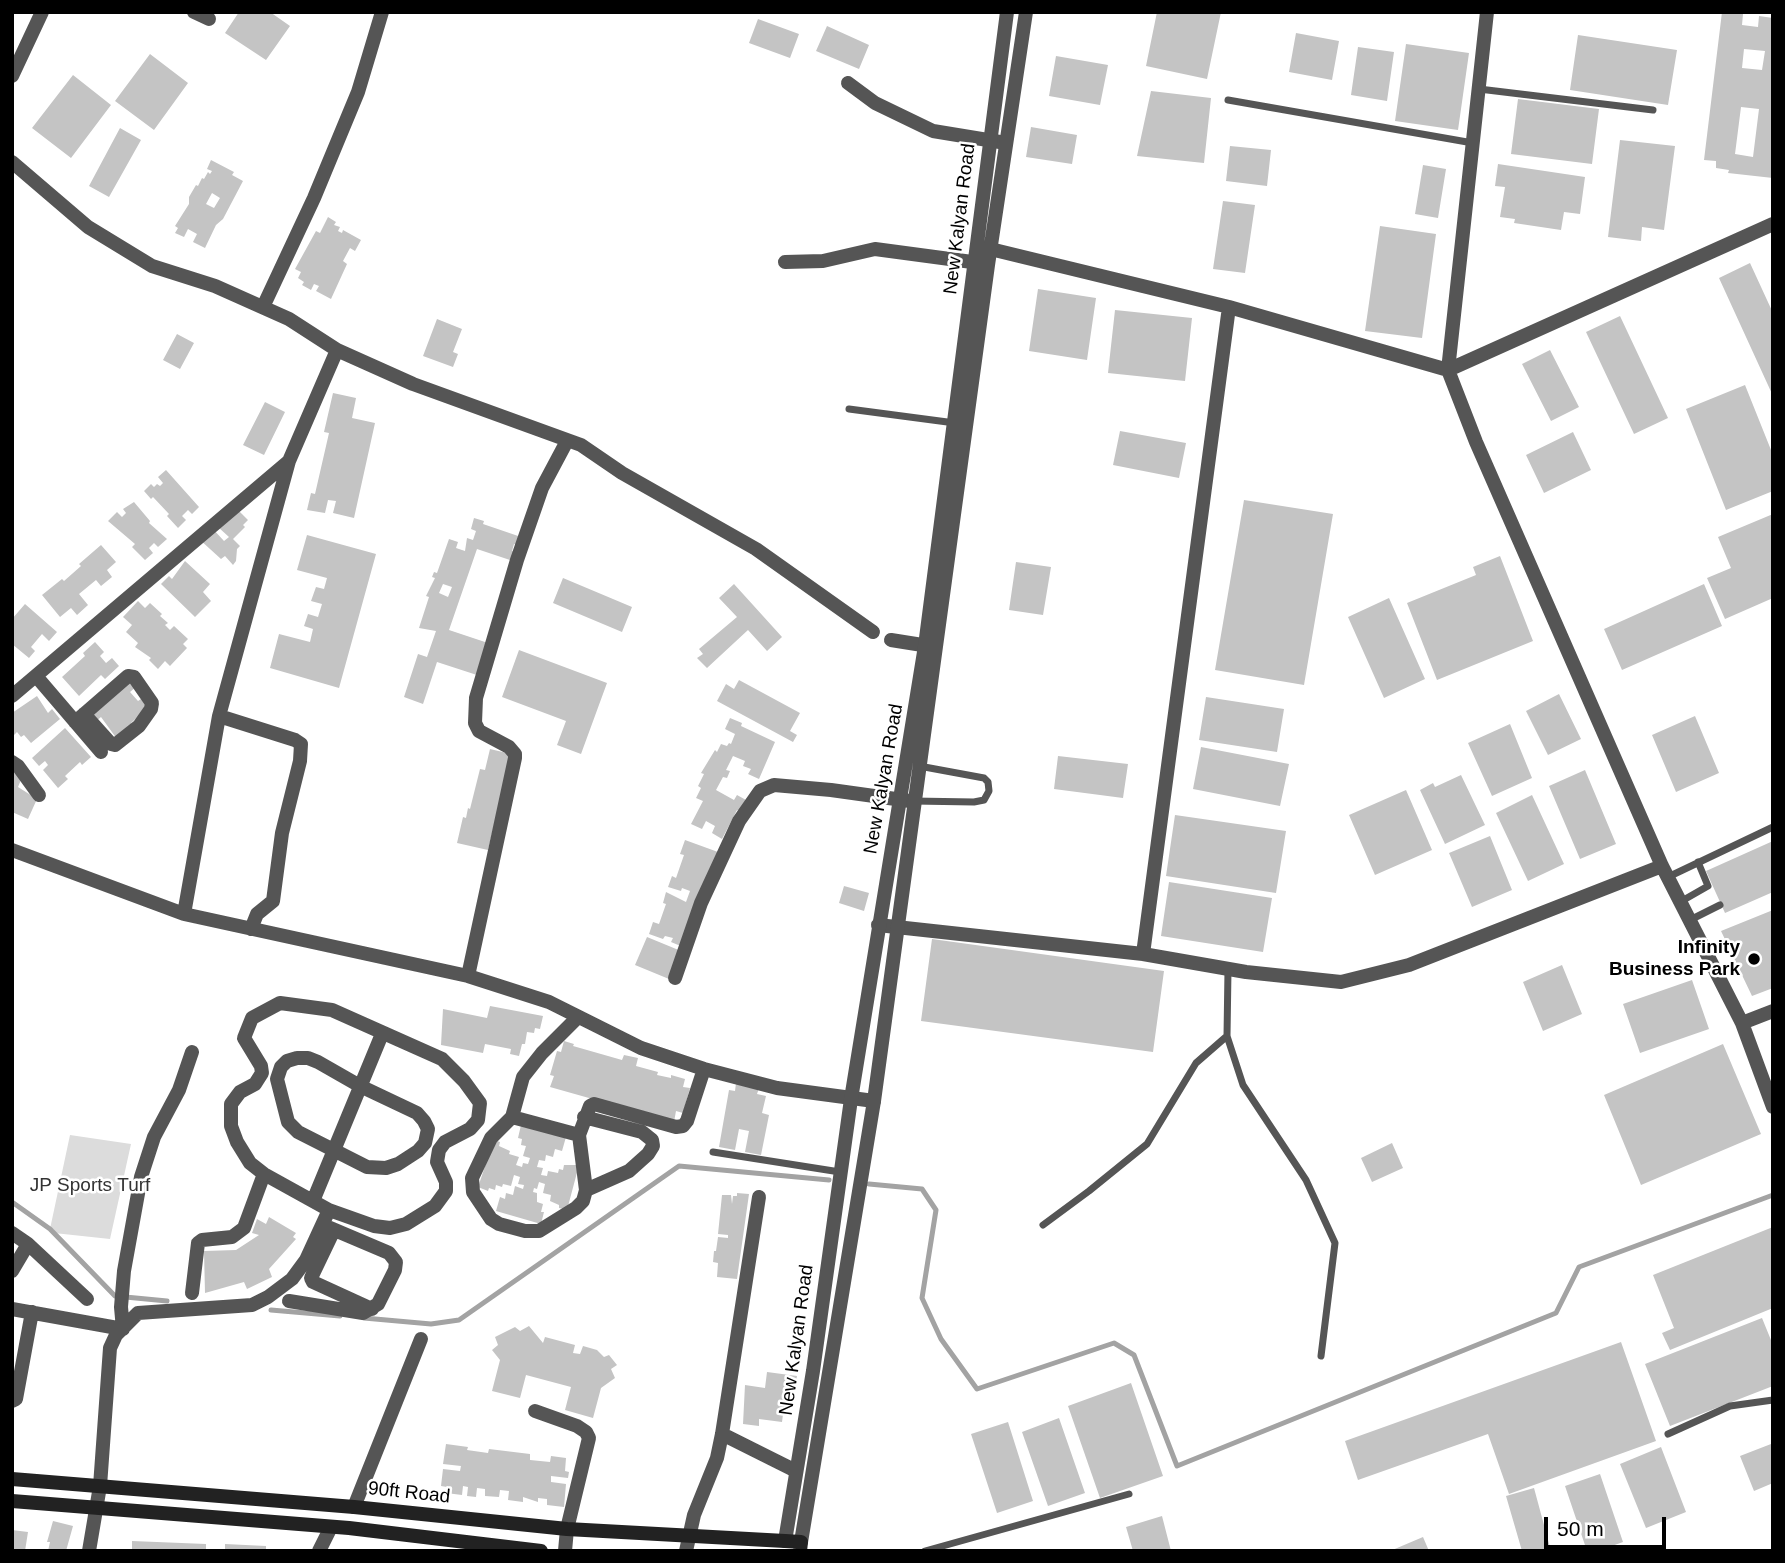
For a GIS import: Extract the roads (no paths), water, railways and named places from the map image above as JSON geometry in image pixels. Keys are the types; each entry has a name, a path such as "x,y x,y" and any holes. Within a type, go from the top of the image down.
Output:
{"main road":[{"name":"90ft Road","path":"12,1479 354,1507 687,1544 800,1547"},
{"path":"12,1501 331,1527 541,1551"}],"street":[{"path":"12,76 42,12"},
{"path":"194,12 209,19"},
{"path":"263,307 314,198 353,104 382,12"},
{"name":"New Kalyan Road","path":"784,1546 813,1371 878,925 906,801 930,647 984,247 989,140 1007,12"},
{"path":"1026,12 1006,143 984,247 1229,307 1448,370 1773,224"},
{"path":"1487,12 1448,370 1476,442 1665,871 1742,1023 1773,1107"},
{"path":"848,83 875,103 933,131 1006,143"},
{"path":"12,162 88,227 152,266 215,286 289,318 337,350 413,384 581,445 633,479 756,549 873,632"},
{"path":"785,262 824,261 875,249 981,264"},
{"path":"1143,954 1229,307"},
{"path":"184,914 219,716 289,461 337,350"},
{"path":"468,976 515,758 509,747 479,731 475,723 477,698 517,560 542,488 567,441"},
{"path":"12,696 289,461"},
{"path":"891,640 930,647"},
{"name":"New Kalyan Road","path":"800,1547 874,1101 897,926 906,801 918,766 930,647"},
{"path":"36,676 80,718 115,745 139,726 152,703 130,675 80,718"},
{"path":"219,716 301,744 300,761 282,833 273,901 257,914 251,929"},
{"path":"80,718 101,752"},
{"path":"12,762 18,766 38,795"},
{"path":"675,978 701,903 739,821 760,791 774,785 906,801"},
{"path":"12,850 184,914 468,976 548,1002 641,1048 704,1069 777,1087 874,1101"},
{"path":"878,925 1143,954 1228,969 1341,982 1409,965 1665,871"},
{"path":"280,1003 332,1010 382,1034 442,1059 464,1081 480,1103 478,1120 470,1129 444,1142 439,1150 438,1162 446,1182 446,1191 435,1206 405,1224 390,1227 374,1226 329,1210 264,1174 250,1163 231,1126 231,1104 240,1092 255,1084 262,1073 261,1066 244,1038 252,1018 280,1003"},
{"path":"1742,1023 1773,1011"},
{"path":"578,1017 542,1053 523,1077 512,1117 491,1138 472,1178 473,1192 491,1219 499,1224 525,1231 539,1230 583,1201 586,1190 579,1135 590,1106 594,1104 676,1127 683,1126 704,1069"},
{"path":"313,1201 382,1034"},
{"path":"122,1329 122,1284 141,1177 154,1137 179,1090 192,1052"},
{"path":"308,1058 417,1113 428,1129 425,1143 418,1151 386,1168 367,1167 299,1132 288,1122 277,1079 281,1067 287,1061 308,1058"},
{"path":"262,1073 277,1079"},
{"path":"512,1117 579,1135"},
{"path":"584,1117 642,1132 652,1140 653,1146 649,1154 629,1171 586,1190"},
{"path":"425,1143 439,1150"},
{"path":"192,1293 198,1244 202,1240 232,1237 244,1228 264,1174"},
{"path":"687,1544 694,1515 716,1458 722,1434 759,1198"},
{"path":"329,1210 328,1228 311,1273 313,1282 372,1310"},
{"path":"289,1301 354,1313 372,1310 378,1304 395,1270 393,1256 328,1228"},
{"path":"89,1551 98,1507 110,1348 116,1335 138,1313 252,1305 261,1302 292,1279 328,1228"},
{"path":"12,1233 28,1244 87,1299"},
{"path":"12,1271 28,1244"},
{"path":"12,1309 122,1329"},
{"path":"12,1401 16,1399 32,1312"},
{"path":"354,1507 421,1339"},
{"path":"813,1371 830,1373"},
{"path":"535,1411 577,1426 589,1438 567,1529 565,1551"},
{"path":"722,1434 796,1471"},
{"path":"319,1551 331,1527"}],"lane":[{"path":"1479,89 1653,110"},
{"path":"1227,100 1473,143"},
{"path":"849,410 961,424"},
{"path":"906,801 975,803 984,800 989,792 988,782 984,779 918,766"},
{"path":"1665,871 1698,862 1773,827"},
{"path":"1680,902 1709,886 1698,862"},
{"path":"1690,920 1720,905"},
{"path":"1228,969 1227,1036 1243,1085 1306,1180 1335,1243 1321,1356"},
{"path":"1043,1225 1147,1143 1196,1063 1227,1036"},
{"path":"713,1152 840,1172"},
{"path":"1668,1434 1730,1406 1773,1400"},
{"path":"925,1551 1129,1494"}],"waterway":[{"path":"364,1318 431,1324 459,1320 679,1166 829,1180"},
{"path":"869,1184 922,1189 936,1210 922,1298 941,1339 977,1389 1114,1343 1134,1355 1177,1466 1556,1313 1579,1267 1773,1195"},
{"path":"12,1202 50,1229 115,1296 167,1301"},
{"path":"271,1310 340,1316"}],"place":[{"name":"Infinity Business Park","path":"1754,959"}],"park label":[{"name":"JP Sports Turf","path":"90,1186"}]}
